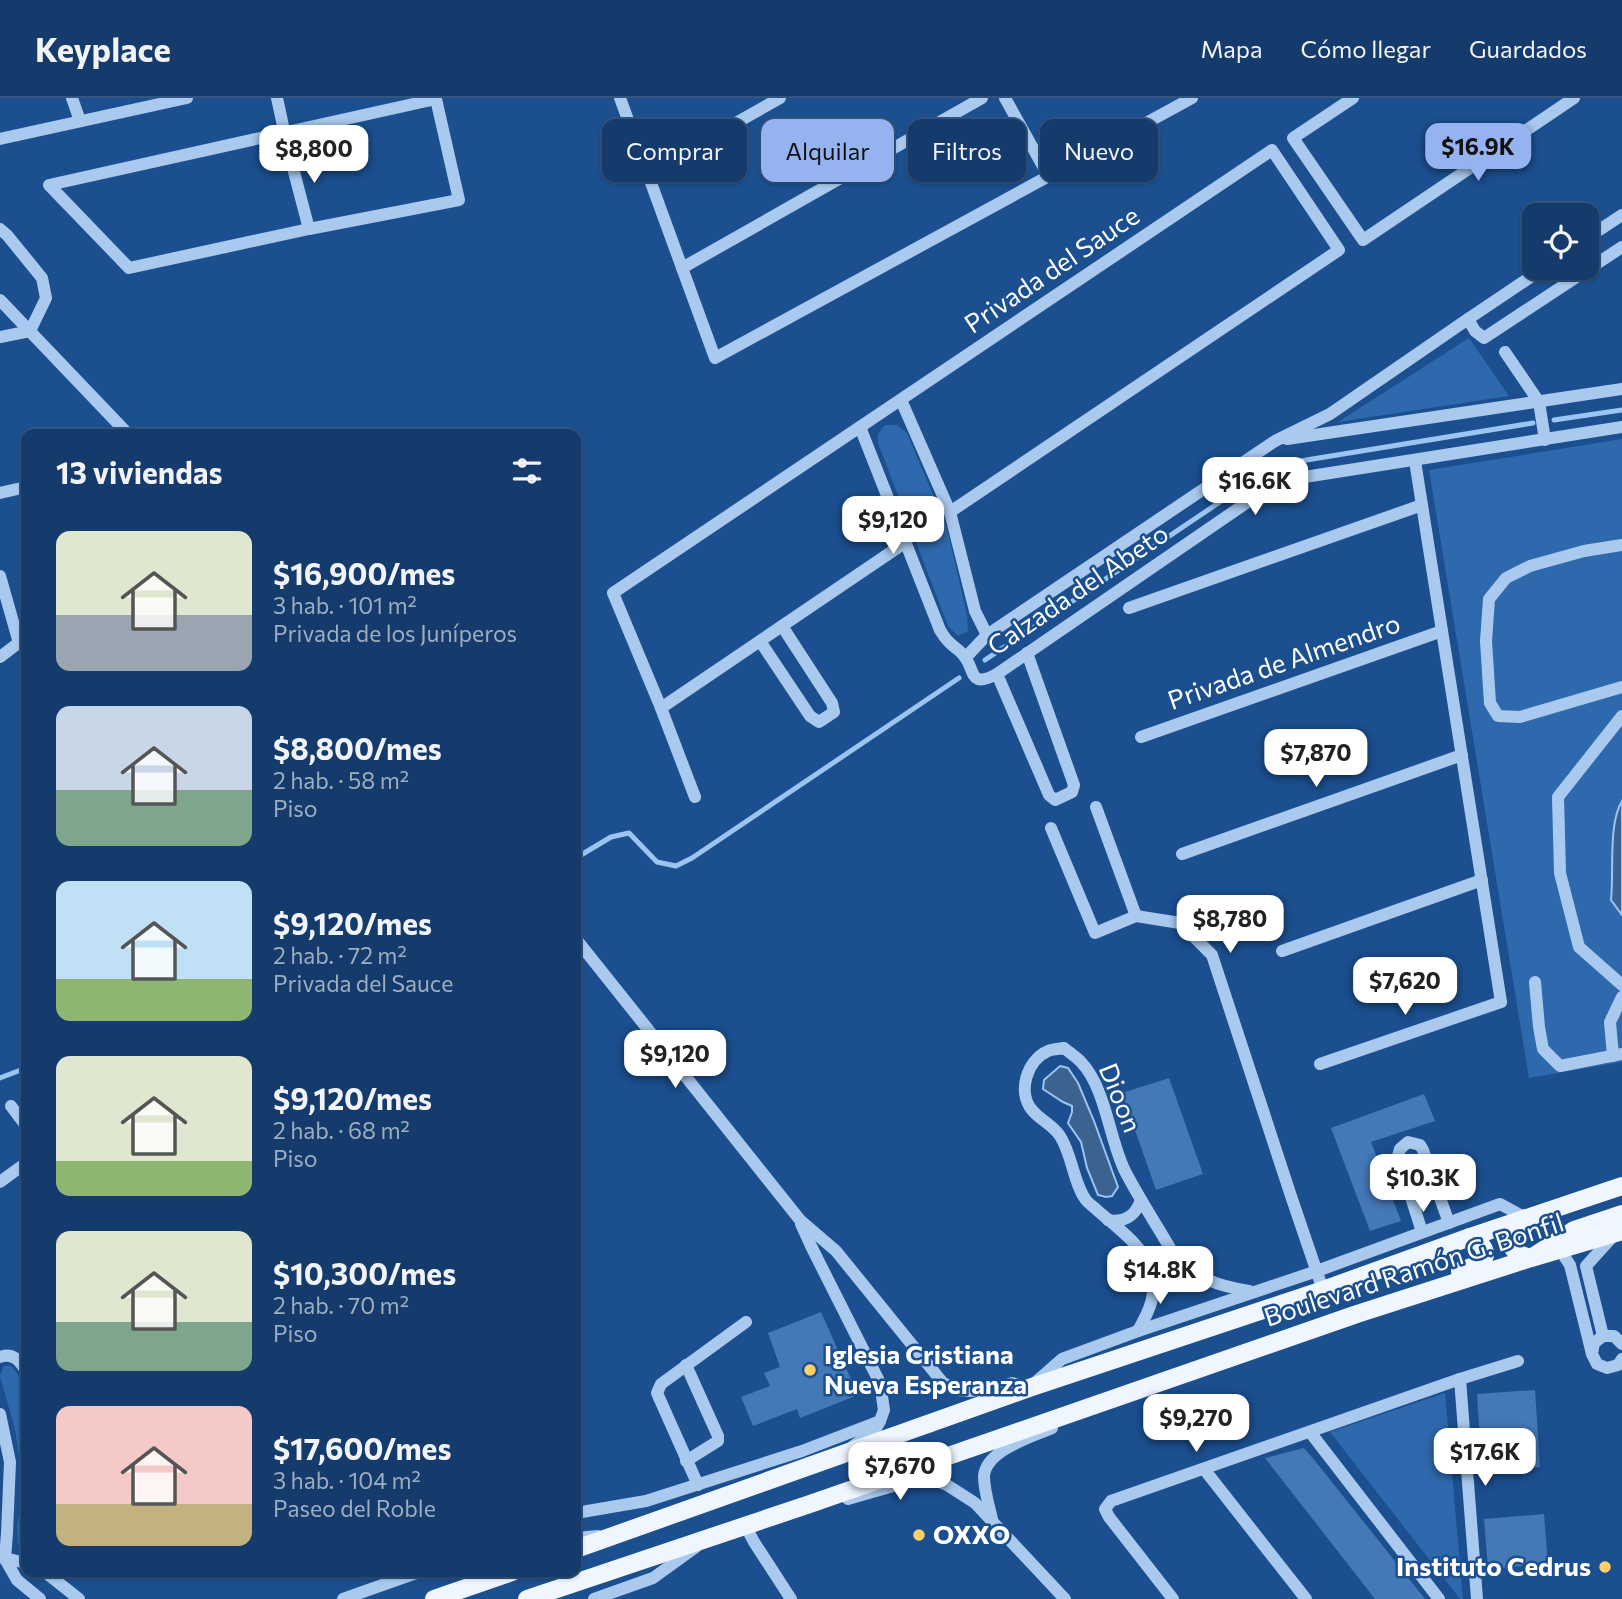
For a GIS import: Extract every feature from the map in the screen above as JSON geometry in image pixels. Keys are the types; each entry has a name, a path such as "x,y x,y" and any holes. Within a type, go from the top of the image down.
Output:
{"main road":[{"name":"Boulevard Ramón G. Bonfil","path":"581,1547 1029,1388 1324,1290 1622,1186"},
{"path":"1526,1218 1511,1234 1510,1244 1518,1254 1531,1258 1574,1230 1622,1214"},
{"name":"Boulevard Ramón G. Bonfil","path":"527,1599 1357,1314 1531,1258 1565,1258 1618,1233"},
{"path":"1357,1314 1392,1294 1477,1265 1483,1260 1485,1253 1483,1246 1470,1237"},
{"path":"434,1599 498,1577"}],"street":[{"path":"72,98 80,121"},
{"path":"0,139 187,98"},
{"path":"277,98 309,229"},
{"path":"620,98 628,119"},
{"path":"743,119 780,98"},
{"path":"682,268 982,98"},
{"path":"1006,98 1040,160"},
{"path":"1154,119 1192,98"},
{"path":"1353,98 1293,138 1363,240 1574,98"},
{"path":"436,99 459,200 129,268 49,185 285,133 436,99"},
{"name":"Privada del Sauce","path":"661,708 613,593 1272,150 1339,250 950,512"},
{"path":"650,182 715,358 1040,182"},
{"path":"1599,231 1622,215"},
{"path":"0,229 42,278 46,298 30,331"},
{"path":"1468,319 1475,331 1484,338 1622,247"},
{"path":"860,427 940,630 951,645 966,657 987,635 1275,441 1330,414 1526,280"},
{"path":"0,300 123,429"},
{"path":"0,337 30,331"},
{"path":"1505,352 1539,402 1545,440"},
{"path":"1275,441 1622,389"},
{"path":"901,400 950,512 975,611 987,635"},
{"name":"Calzada del Abeto","path":"966,657 973,676 979,680 997,674 1271,486 1292,479 1622,427"},
{"path":"1320,1064 1501,1002 1415,461"},
{"path":"0,493 21,487"},
{"path":"1129,608 1422,505"},
{"path":"695,797 661,708 906,542"},
{"path":"1622,545 1530,566 1506,578 1489,599 1486,641 1490,703 1498,716 1520,717 1622,687"},
{"path":"0,576 21,634"},
{"path":"760,641 810,716 819,722 828,717 834,712 832,703 782,626"},
{"name":"Privada de Almendro","path":"1141,737 1442,631"},
{"path":"0,657 21,641"},
{"path":"997,674 1049,795 1055,800 1072,792 1074,785 1027,653"},
{"path":"1622,716 1558,797 1560,873 1579,947 1622,985"},
{"path":"1182,854 1462,755"},
{"path":"1096,807 1136,916"},
{"path":"1051,828 1095,933 1136,916 1180,923 1212,955 1286,1184 1324,1290"},
{"path":"1282,951 1482,880"},
{"path":"581,945 800,1220 836,1251 943,1383 968,1391 994,1390 1012,1383 1029,1388"},
{"path":"1535,982 1543,1049 1560,1066 1618,1055 1610,1022 1622,998"},
{"name":"Dioon","path":"1150,1267 1132,1242 1085,1199 1068,1150 1058,1133 1031,1110 1024,1093 1027,1075 1038,1059 1049,1050 1064,1048 1082,1062 1104,1105 1111,1136 1124,1169 1174,1255 1203,1278 1221,1286 1253,1292"},
{"path":"11,1106 21,1119"},
{"path":"1422,1233 1398,1156 1399,1149 1408,1142 1420,1144 1449,1223"},
{"path":"0,1182 21,1167"},
{"path":"1108,1220 1117,1221 1133,1215 1141,1200"},
{"name":"Boulevard Ramón G. Bonfil","path":"1029,1388 1062,1359 1500,1204 1526,1218"},
{"path":"800,1220 880,1383 884,1410 876,1430 839,1455"},
{"path":"1586,1266 1618,1233"},
{"path":"1138,1331 1152,1305 1154,1294 1150,1267 1174,1255"},
{"path":"1565,1258 1586,1266"},
{"path":"1565,1258 1591,1354 1597,1364 1607,1368 1618,1365 1622,1359"},
{"path":"1586,1266 1603,1336"},
{"path":"698,1485 685,1461 657,1393 661,1384 746,1322"},
{"path":"1591,1354 1594,1343 1603,1336 1614,1336 1622,1344"},
{"path":"0,1357 13,1356 21,1362"},
{"path":"1173,1599 1109,1517 1105,1509 1111,1501 1518,1361"},
{"path":"685,1461 718,1441 686,1365"},
{"path":"1460,1380 1477,1599"},
{"path":"992,1520 984,1474 989,1462 998,1452 1129,1393"},
{"path":"0,1414 10,1462 2,1558 17,1580 40,1599"},
{"path":"581,1512 646,1501 802,1451 880,1421"},
{"path":"1310,1432 1439,1599"},
{"path":"1204,1469 1306,1599"},
{"path":"807,1505 847,1499 914,1480 937,1481 957,1490 975,1503 1065,1599"},
{"path":"744,1525 791,1599"},
{"name":"Boulevard Ramón G. Bonfil","path":"581,1538 616,1535"},
{"name":"Boulevard Ramón G. Bonfil","path":"594,1599 653,1578 707,1539"},
{"path":"2,1558 21,1562"},
{"path":"51,1577 79,1599"},
{"path":"343,1599 392,1577"}],"shaded area":[{"path":"1469,338 1509,396 1338,422"},
{"path":"885,425 897,425 907,433 947,528 967,615 968,631 958,636 948,626 878,443 878,434"},
{"path":"1622,439 1622,1062 1529,1078 1429,470"},
{"path":"1622,801 1622,915 1611,900 1613,835"},
{"path":"1060,1066 1068,1068 1078,1083 1094,1121 1118,1187 1112,1196 1098,1195 1087,1168 1081,1142 1068,1123 1072,1106 1043,1089 1044,1080"},
{"path":"4,1366 11,1366 21,1381 21,1471 15,1429 0,1376"},
{"path":"1445,1393 1463,1599 1460,1599 1330,1432"},
{"path":"21,1499 21,1547 18,1545 17,1527"}],"building":[{"path":"1169,1078 1203,1174 1156,1190 1122,1093"},
{"path":"1424,1094 1435,1121 1371,1142 1401,1221 1370,1231 1331,1128"},
{"name":"Iglesia Cristiana Nueva Esperanza","path":"821,1312 858,1395 800,1418 797,1409 753,1426 741,1397 770,1386 764,1373 780,1367 768,1333"},
{"path":"1535,1390 1540,1467 1482,1471 1477,1394"},
{"path":"1304,1448 1425,1599 1375,1599 1265,1458"},
{"path":"1544,1514 1548,1564 1488,1569 1484,1519"}],"waterway":[{"path":"1554,420 1622,410"},
{"path":"985,660 1266,471 1282,464 1533,423"},
{"path":"581,855 611,837 629,833 657,862 676,866 692,858 959,678"},
{"path":"0,1078 21,1070"}],"place":[{"name":"Iglesia Cristiana Nueva Esperanza","path":"810,1370"},
{"name":"OXXO","path":"919,1535"},
{"name":"Instituto Cedrus","path":"1605,1567"}]}
